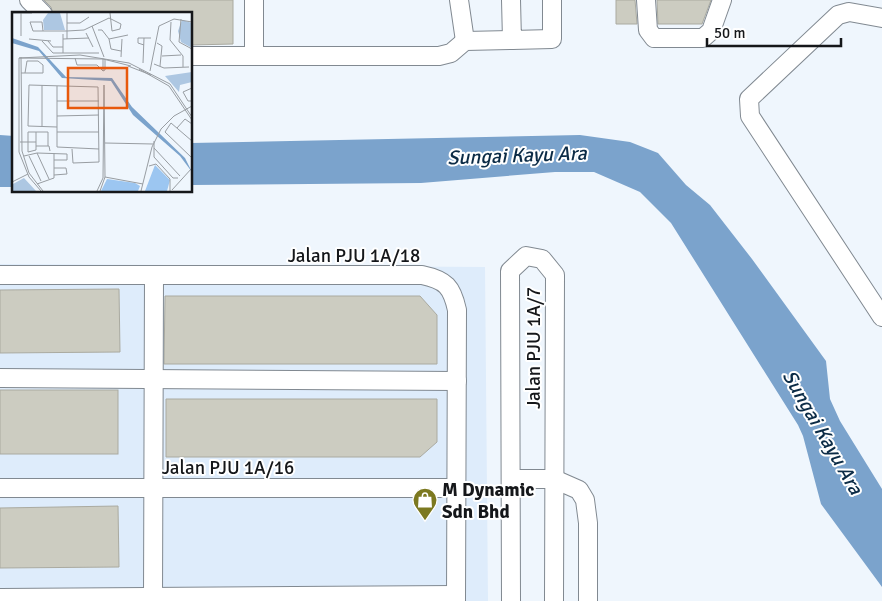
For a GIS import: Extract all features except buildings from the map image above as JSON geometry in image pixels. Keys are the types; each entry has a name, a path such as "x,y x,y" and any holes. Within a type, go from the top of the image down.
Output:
{"street":[{"path":"29,0 41,12"},
{"path":"254,0 254,56"},
{"path":"459,0 465,41"},
{"path":"511,0 512,40"},
{"path":"192,56 439,56 451,53 465,41 552,40 552,0"},
{"path":"646,0 648,30 654,38 703,38 711,31 722,0"},
{"path":"882,18 849,12 838,15 749,100 748,108 750,116 882,317"},
{"name":"Jalan PJU 1A/7","path":"511,601 510,272 526,256 542,259 555,275 554,601"},
{"name":"Jalan PJU 1A/18","path":"0,275 422,275 435,277 445,284 453,293 457,310 456,598"},
{"path":"153,598 154,276"},
{"path":"0,378 456,381"},
{"path":"511,479 554,479 579,490 585,500 588,523 588,601"},
{"name":"Jalan PJU 1A/16","path":"0,488 456,488"},
{"path":"0,598 456,598"}],"shaded area":[{"path":"0,264 485,267 488,601 0,601"}],"water":[{"path":"0,135 12,136 12,187 0,187"},
{"name":"Sungai Kayu Ara","path":"580,135 630,142 658,153 686,185 710,205 826,361 830,399 840,421 882,489 882,587 821,504 803,436 798,425 671,223 640,192 594,172 555,172 421,183 192,185 192,143"}],"place":[{"name":"M Dynamic Sdn Bhd","path":"425,521"}]}
